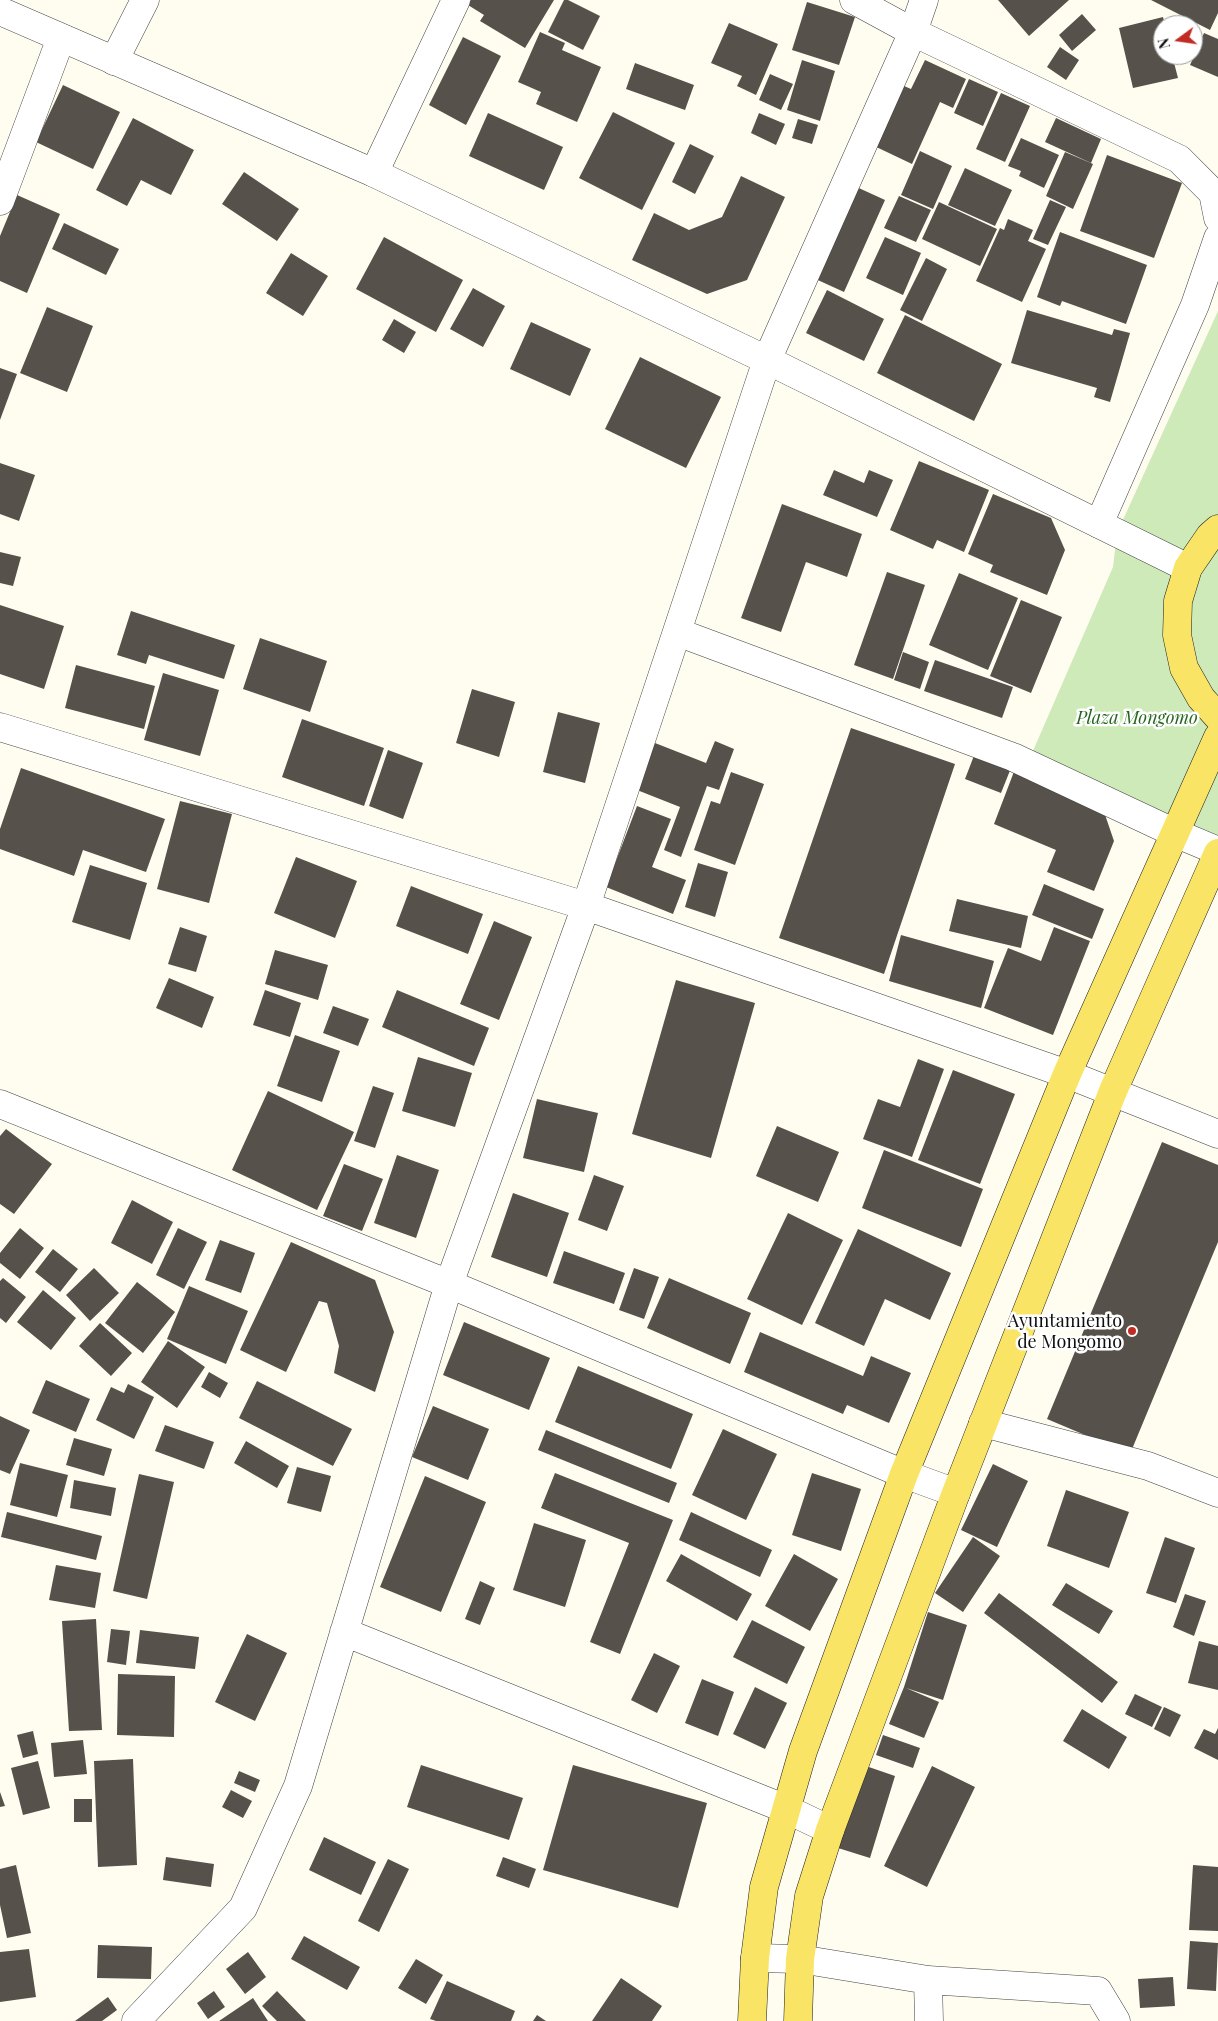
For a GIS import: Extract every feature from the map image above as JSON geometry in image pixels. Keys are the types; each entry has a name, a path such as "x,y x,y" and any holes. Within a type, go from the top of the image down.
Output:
{"main road":[{"path":"1218,529 1210,536 1188,568 1178,601 1177,635 1184,668 1200,698 1218,717"},
{"path":"752,2021 755,1958 764,1887 803,1751 904,1474 1067,1074 1218,736"},
{"path":"798,2021 800,1959 809,1896 830,1830 956,1493 1113,1091 1218,852"}],"street":[{"path":"114,61 144,0"},
{"path":"374,173 456,0"},
{"path":"854,0 913,32 1179,159 1212,193 1218,218"},
{"path":"136,2021 242,1908 298,1786 449,1284 586,906 767,360 913,32 924,0"},
{"path":"0,11 374,173 767,360 1188,568"},
{"path":"0,200 61,38"},
{"path":"1099,524 1195,305 1218,238"},
{"path":"677,632 1013,757 1218,852"},
{"path":"0,727 586,906 1067,1074 1218,1134"},
{"path":"0,1104 449,1284 904,1474 956,1493"},
{"path":"984,1423 1148,1466 1218,1493"},
{"path":"344,1632 786,1809 830,1830"},
{"path":"755,1958 800,1959 928,1980 1098,1991 1116,2021"},
{"path":"928,1980 928,2021"}],"green space":[{"name":"Plaza Mongomo","path":"1218,311 1218,841 1029,760 1113,567 1117,533"}],"building":[{"path":"471,0 554,0 525,48 480,21 484,15 468,5"},
{"path":"564,0 568,0 600,16 583,50 548,32"},
{"path":"998,0 1069,0 1029,36"},
{"path":"1151,0 1218,0 1218,13 1210,30 1203,26 1203,15 1180,15"},
{"path":"807,2 855,17 839,65 792,50"},
{"path":"1082,14 1096,30 1072,51 1059,35"},
{"path":"1153,20 1153,65 1175,65 1178,78 1133,88 1119,28"},
{"path":"729,23 778,44 756,95 737,86 742,76 711,63"},
{"path":"540,32 565,43 562,50 601,67 577,122 536,104 541,92 518,82"},
{"path":"1204,33 1218,39 1218,77 1190,65 1203,65"},
{"path":"463,37 501,56 466,125 429,105"},
{"path":"1060,47 1079,60 1066,80 1047,67"},
{"path":"802,60 835,71 820,121 787,110"},
{"path":"925,60 966,79 953,108 940,102 912,164 870,144 897,83 911,89"},
{"path":"635,63 694,85 685,110 626,89"},
{"path":"770,74 793,84 781,110 759,100"},
{"path":"969,79 998,92 983,126 954,113"},
{"path":"63,85 120,112 93,169 36,142"},
{"path":"1001,93 1030,106 1005,162 976,149"},
{"path":"613,112 675,143 642,210 579,178"},
{"path":"488,113 563,147 544,190 469,156"},
{"path":"759,113 785,124 776,145 751,133"},
{"path":"133,118 194,150 171,195 141,180 127,206 96,190"},
{"path":"1056,118 1101,139 1091,163 1045,142"},
{"path":"798,119 818,125 812,144 792,138"},
{"path":"1021,138 1059,155 1044,188 1019,176 1021,171 1008,166"},
{"path":"690,144 714,156 695,194 672,182"},
{"path":"920,151 952,166 933,209 901,195"},
{"path":"1065,152 1093,164 1073,209 1046,196"},
{"path":"1107,155 1182,183 1154,258 1080,231"},
{"path":"965,168 1012,190 995,226 948,205"},
{"path":"244,172 299,209 277,241 222,204"},
{"path":"741,176 785,197 747,280 707,294 632,260 654,213 689,230 722,217"},
{"path":"850,184 885,200 844,292 809,276"},
{"path":"17,195 60,214 27,293 0,281 0,236"},
{"path":"899,196 931,210 916,242 884,228"},
{"path":"1050,200 1066,207 1048,245 1033,239"},
{"path":"939,202 997,229 980,266 922,239"},
{"path":"1008,219 1033,230 1028,241 1046,249 1022,302 976,281 1000,228 1004,230"},
{"path":"64,223 119,249 106,275 52,249"},
{"path":"1060,232 1147,265 1126,324 1062,301 1060,306 1037,297"},
{"path":"384,237 463,280 436,332 356,289"},
{"path":"885,237 921,253 903,295 866,278"},
{"path":"291,253 328,276 303,316 266,293"},
{"path":"926,258 947,269 922,321 900,310"},
{"path":"473,288 505,306 483,347 450,329"},
{"path":"827,290 884,319 864,361 806,333"},
{"path":"47,307 93,326 67,392 20,373"},
{"path":"1027,310 1112,335 1114,329 1130,333 1110,402 1094,397 1097,388 1011,363"},
{"path":"905,315 1002,364 974,421 877,373"},
{"path":"394,319 416,332 404,353 382,340"},
{"path":"531,322 591,349 570,396 510,369"},
{"path":"640,357 721,397 686,468 605,429"},
{"path":"0,368 17,374 0,420"},
{"path":"919,461 989,490 964,552 937,540 933,549 890,530"},
{"path":"0,463 35,475 19,521 0,514"},
{"path":"834,470 864,483 869,470 893,480 877,517 823,495"},
{"path":"993,494 1051,518 1065,550 1047,595 990,572 993,565 968,554"},
{"path":"782,504 862,534 847,577 806,562 781,632 741,618"},
{"path":"0,552 21,557 13,586 0,583"},
{"path":"887,572 925,585 893,679 854,665"},
{"path":"959,573 1018,598 988,670 929,645"},
{"path":"1021,600 1062,617 1031,693 990,676"},
{"path":"0,605 64,626 44,689 0,674"},
{"path":"131,611 235,645 224,679 149,655 146,664 117,655"},
{"path":"260,638 327,661 310,712 243,689"},
{"path":"903,652 929,662 920,689 894,680"},
{"path":"935,660 1013,687 1002,718 924,691"},
{"path":"76,665 155,686 144,729 65,708"},
{"path":"163,673 219,690 200,756 144,740"},
{"path":"472,689 515,702 499,757 456,743"},
{"path":"558,712 600,723 585,783 543,772"},
{"path":"302,719 384,748 364,806 282,777"},
{"path":"851,728 955,764 884,974 779,938"},
{"path":"715,741 734,749 719,790 707,786 681,857 664,850 680,807 637,790 655,743 706,763"},
{"path":"388,750 423,763 403,819 369,806"},
{"path":"975,753 1011,768 1001,793 965,779"},
{"path":"21,768 165,819 146,872 83,850 74,876 0,849 0,829"},
{"path":"1015,769 1101,803 1114,841 1094,891 1047,872 1056,850 994,824"},
{"path":"731,772 764,784 735,865 694,850 711,801 720,804"},
{"path":"180,801 232,814 209,903 157,889"},
{"path":"637,806 671,819 652,867 686,880 673,914 606,887"},
{"path":"296,857 357,881 335,938 274,913"},
{"path":"698,863 728,872 715,917 685,907"},
{"path":"90,865 147,883 130,940 72,922"},
{"path":"1044,884 1104,909 1092,939 1032,915"},
{"path":"411,886 483,914 468,954 396,926"},
{"path":"957,899 1028,916 1021,948 949,931"},
{"path":"494,921 532,937 499,1020 460,1004"},
{"path":"180,927 207,936 196,972 168,964"},
{"path":"1054,927 1090,941 1053,1035 984,1008 1008,948 1041,961"},
{"path":"901,935 994,961 981,1008 889,981"},
{"path":"275,950 328,965 318,1000 265,984"},
{"path":"169,978 214,997 202,1028 156,1008"},
{"path":"676,980 755,1003 711,1158 632,1134"},
{"path":"265,990 301,1003 290,1037 253,1025"},
{"path":"397,990 489,1028 474,1066 382,1027"},
{"path":"333,1006 369,1019 358,1046 323,1033"},
{"path":"295,1035 340,1051 322,1102 277,1086"},
{"path":"418,1057 472,1073 455,1127 402,1111"},
{"path":"918,1059 944,1069 912,1157 863,1139 878,1099 900,1107"},
{"path":"953,1070 1015,1094 980,1184 918,1160"},
{"path":"373,1086 394,1093 375,1148 354,1141"},
{"path":"268,1091 354,1132 317,1210 232,1170"},
{"path":"537,1099 598,1113 584,1172 523,1158"},
{"path":"777,1126 839,1152 818,1202 756,1176"},
{"path":"6,1129 52,1164 14,1214 0,1204 0,1136"},
{"name":"Ayuntamiento de Mongomo","path":"1162,1142 1218,1165 1218,1242 1130,1454 1047,1419"},
{"path":"884,1150 983,1189 961,1247 862,1208"},
{"path":"397,1155 439,1170 416,1238 374,1223"},
{"path":"344,1164 383,1179 362,1231 323,1216"},
{"path":"594,1175 624,1186 607,1231 578,1220"},
{"path":"513,1193 569,1213 547,1277 491,1257"},
{"path":"132,1200 173,1222 152,1264 111,1243"},
{"path":"788,1213 843,1240 802,1325 747,1299"},
{"path":"20,1228 44,1248 20,1279 0,1263 0,1253"},
{"path":"178,1228 207,1242 184,1289 156,1275"},
{"path":"858,1229 951,1273 930,1320 885,1299 864,1346 815,1323"},
{"path":"220,1240 255,1253 241,1293 205,1280"},
{"path":"291,1242 375,1280 394,1332 375,1392 334,1373 339,1346 327,1303 319,1301 286,1372 240,1350"},
{"path":"53,1249 78,1269 60,1292 35,1272"},
{"path":"564,1251 625,1273 614,1304 553,1283"},
{"path":"94,1268 119,1293 90,1321 66,1295"},
{"path":"634,1268 659,1277 644,1319 619,1310"},
{"path":"3,1278 26,1297 6,1323 0,1318 0,1281"},
{"path":"669,1278 751,1313 730,1364 647,1328"},
{"path":"137,1282 175,1312 143,1353 105,1323"},
{"path":"189,1286 248,1311 226,1364 167,1339"},
{"path":"43,1290 76,1318 51,1350 17,1322"},
{"path":"464,1322 550,1358 529,1410 443,1375"},
{"path":"100,1323 132,1353 111,1376 79,1346"},
{"path":"760,1332 863,1376 871,1356 911,1373 889,1423 847,1405 843,1414 744,1372"},
{"path":"168,1341 205,1367 177,1408 141,1382"},
{"path":"578,1366 693,1414 671,1469 555,1422"},
{"path":"209,1372 228,1383 220,1398 201,1387"},
{"path":"46,1380 90,1399 76,1432 32,1413"},
{"path":"257,1381 352,1429 333,1466 239,1418"},
{"path":"128,1384 154,1397 134,1439 96,1420 111,1387 124,1393"},
{"path":"433,1406 489,1429 468,1480 412,1457"},
{"path":"0,1416 30,1430 10,1474 0,1470"},
{"path":"165,1425 214,1442 204,1469 155,1451"},
{"path":"723,1429 777,1454 746,1520 692,1495"},
{"path":"546,1430 677,1483 669,1503 538,1450"},
{"path":"74,1438 112,1449 104,1476 66,1465"},
{"path":"246,1441 289,1466 277,1488 234,1463"},
{"path":"20,1463 68,1475 57,1517 10,1505"},
{"path":"993,1464 1028,1481 997,1547 961,1530"},
{"path":"297,1467 331,1476 321,1512 287,1503"},
{"path":"555,1473 673,1520 620,1654 590,1642 629,1543 541,1508"},
{"path":"812,1473 861,1489 841,1551 792,1535"},
{"path":"139,1474 174,1482 147,1599 113,1591"},
{"path":"425,1476 486,1502 441,1612 380,1587"},
{"path":"74,1480 116,1488 111,1516 70,1508"},
{"path":"1066,1490 1129,1512 1109,1568 1047,1546"},
{"path":"7,1512 102,1536 96,1560 1,1537"},
{"path":"691,1512 772,1550 760,1577 679,1540"},
{"path":"534,1523 586,1540 565,1607 513,1590"},
{"path":"973,1537 1000,1556 963,1612 935,1593"},
{"path":"1165,1537 1195,1548 1176,1603 1146,1593"},
{"path":"681,1554 752,1594 737,1621 666,1581"},
{"path":"794,1554 838,1579 810,1631 765,1606"},
{"path":"56,1565 101,1573 95,1608 49,1600"},
{"path":"480,1581 495,1588 480,1625 465,1619"},
{"path":"1066,1583 1113,1611 1099,1634 1052,1605"},
{"path":"999,1593 1118,1682 1102,1703 984,1613"},
{"path":"1185,1594 1206,1601 1194,1636 1173,1627"},
{"path":"928,1612 967,1625 943,1700 906,1688 939,1702 924,1738 889,1724 904,1687"},
{"path":"96,1619 102,1730 69,1731 62,1621"},
{"path":"752,1620 805,1647 787,1684 733,1657"},
{"path":"111,1629 130,1631 126,1665 107,1662"},
{"path":"140,1630 199,1637 195,1669 136,1663"},
{"path":"247,1634 287,1653 255,1721 215,1702"},
{"path":"1199,1641 1218,1646 1218,1690 1188,1683"},
{"path":"654,1653 680,1666 657,1713 631,1700"},
{"path":"118,1674 175,1676 174,1737 117,1735"},
{"path":"702,1679 734,1692 718,1736 685,1723"},
{"path":"755,1687 787,1703 765,1749 733,1734"},
{"path":"1135,1694 1162,1707 1152,1727 1125,1714"},
{"path":"1164,1707 1181,1715 1170,1737 1154,1729"},
{"path":"1082,1709 1127,1737 1109,1769 1063,1741"},
{"path":"1218,1728 1218,1760 1194,1748 1204,1729 1215,1734"},
{"path":"33,1731 38,1754 23,1758 17,1735"},
{"path":"883,1735 920,1748 913,1768 876,1755"},
{"path":"83,1740 87,1774 54,1777 51,1743"},
{"path":"133,1759 137,1865 98,1867 94,1761"},
{"path":"38,1761 50,1808 23,1815 11,1768"},
{"path":"421,1765 523,1798 509,1840 407,1807"},
{"path":"573,1765 707,1803 678,1908 543,1870"},
{"path":"863,1765 895,1776 870,1858 838,1848"},
{"path":"932,1766 975,1787 927,1887 884,1866"},
{"path":"239,1771 260,1780 255,1792 234,1783"},
{"path":"231,1790 252,1801 243,1818 222,1807"},
{"path":"0,1792 5,1806 0,1807"},
{"path":"74,1799 92,1799 92,1822 74,1822"},
{"path":"324,1837 376,1862 361,1895 309,1870"},
{"path":"166,1857 214,1864 211,1887 163,1880"},
{"path":"503,1857 536,1869 529,1888 496,1876"},
{"path":"388,1859 409,1869 379,1932 358,1921"},
{"path":"16,1865 31,1933 7,1938 0,1905 0,1869"},
{"path":"1193,1865 1218,1867 1218,1931 1189,1930"},
{"path":"304,1936 360,1967 347,1990 291,1959"},
{"path":"1190,1941 1218,1943 1216,1991 1187,1989"},
{"path":"98,1945 152,1947 151,1979 97,1978"},
{"path":"29,1949 36,1997 0,2002 0,1952"},
{"path":"248,1952 266,1977 245,1994 226,1969"},
{"path":"416,1959 443,1975 426,2004 398,1988"},
{"path":"1173,1977 1175,2006 1140,2008 1138,1979"},
{"path":"621,1978 662,2006 652,2021 592,2021"},
{"path":"447,1981 515,2011 511,2021 436,2021 430,2019"},
{"path":"214,1991 225,2007 208,2019 197,2003"},
{"path":"277,1991 306,2021 277,2021 262,2006"},
{"path":"108,1997 117,2010 102,2021 75,2021"},
{"path":"253,1998 268,2021 219,2021"},
{"path":"537,2015 546,2021 533,2021"}],"place":[{"name":"Ayuntamiento de Mongomo","path":"1132,1331"}]}
